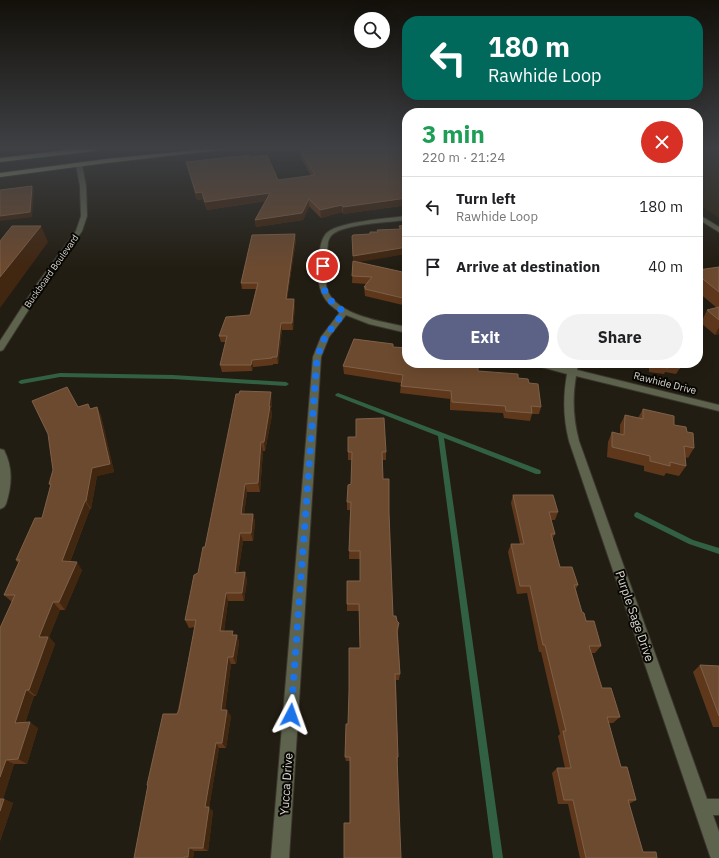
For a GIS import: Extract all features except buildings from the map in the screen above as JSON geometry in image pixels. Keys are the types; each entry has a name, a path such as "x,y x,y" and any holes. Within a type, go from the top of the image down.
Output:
{"street":[{"name":"Buckboard Boulevard","path":"0,348 42,284 76,237 83,221 83,189"},
{"path":"402,219 343,228 330,232 326,239 322,280 323,290 329,300 344,312 356,317 402,329"},
{"path":"703,219 719,230"},
{"name":"Yucca Drive","path":"280,858 317,357 325,337 344,312"},
{"name":"Rawhide Drive","path":"573,368 719,408"},
{"name":"Purple Sage Drive","path":"573,368 568,394 569,422 574,442 719,856"},
{"path":"0,453 3,458 6,476 0,504"},
{"path":"702,807 719,807"}],"shaded area":[{"path":"703,189 719,189 719,218 703,207"}],"waterway":[{"path":"21,382 60,375 173,377 286,384"},
{"path":"338,395 441,435"},
{"path":"441,435 538,472"},
{"path":"441,435 498,858"},
{"path":"637,515 691,542 719,551"}],"route":[{"path":"291,715 317,357 325,337 344,312 329,300 323,290 323,266"}]}
